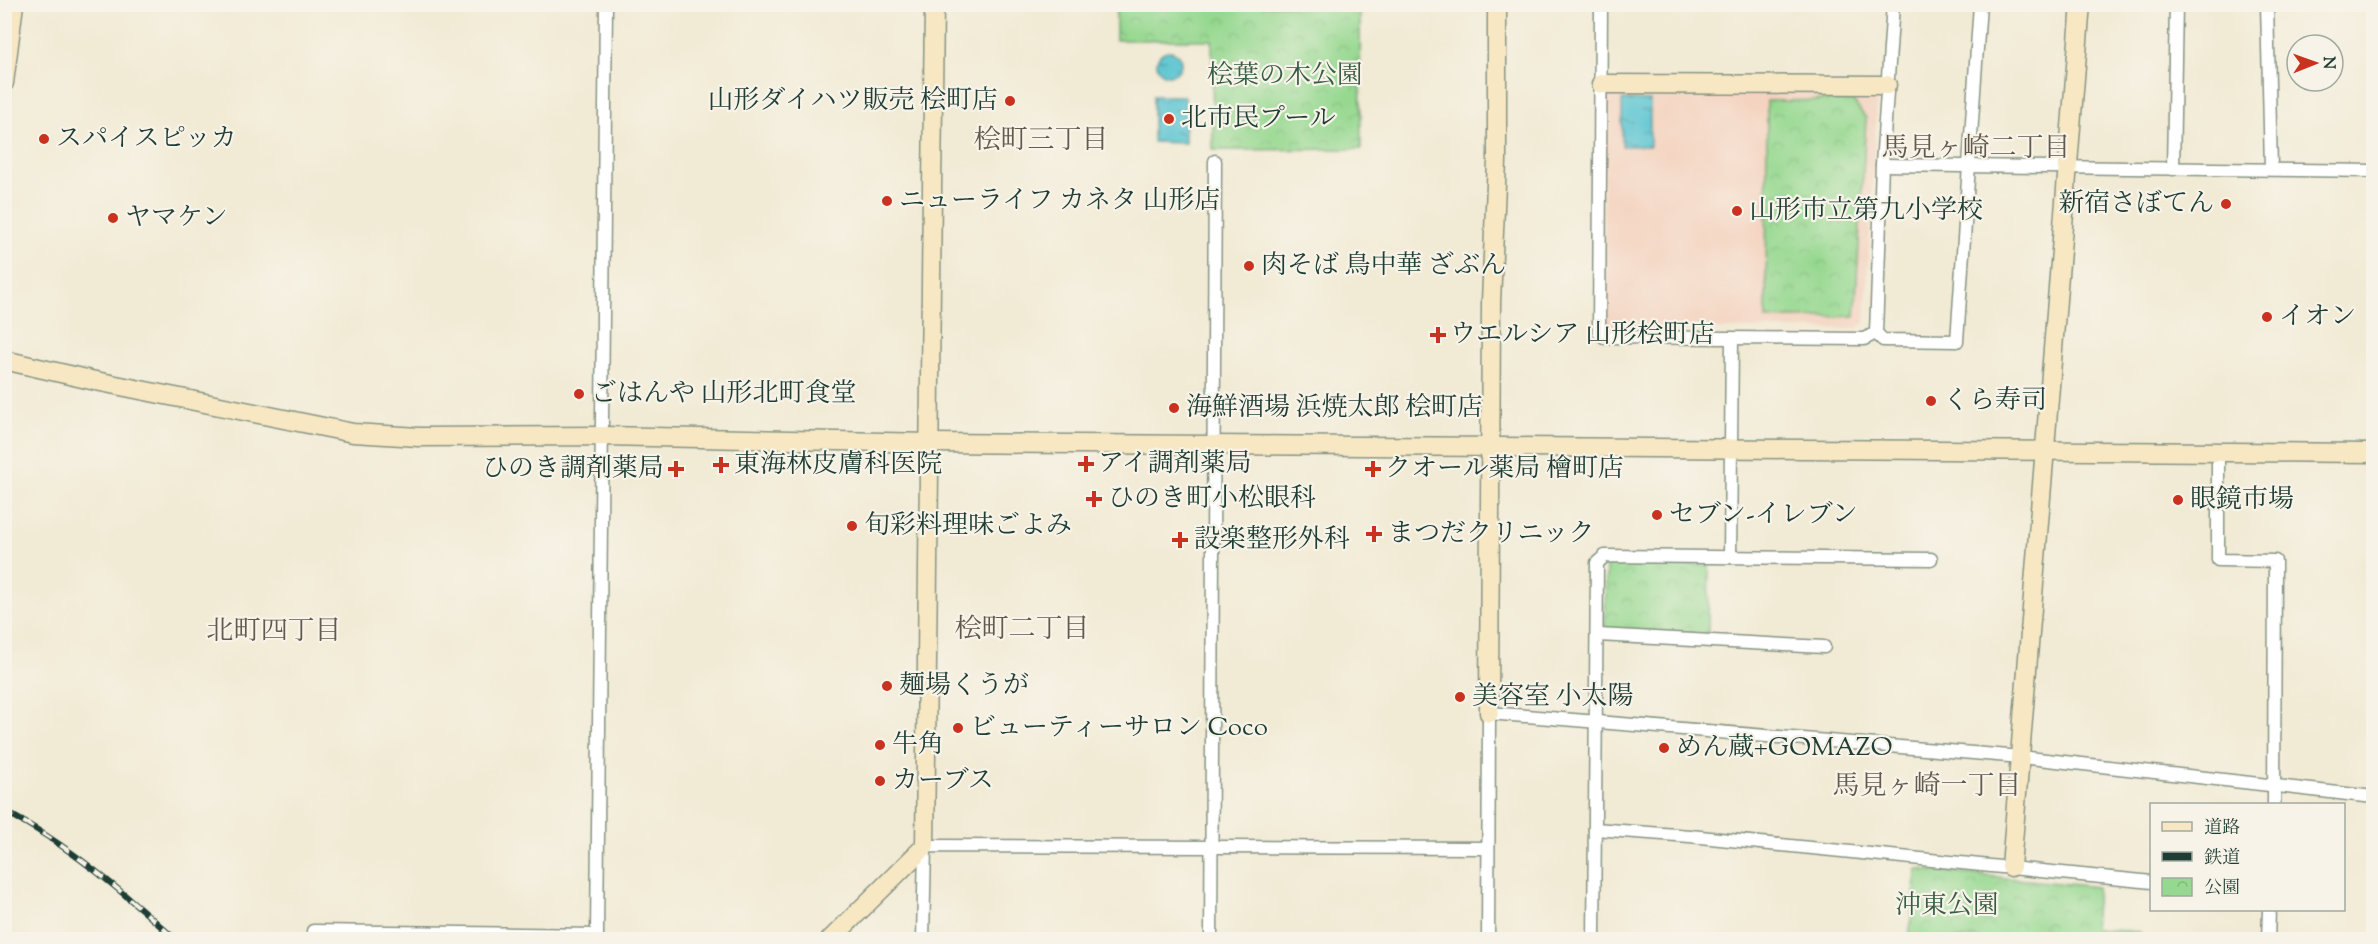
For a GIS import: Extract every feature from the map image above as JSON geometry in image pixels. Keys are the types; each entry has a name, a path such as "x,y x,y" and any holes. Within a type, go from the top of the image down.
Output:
{"street":[{"path":"4,83 14,4"},
{"path":"313,931 597,935 604,436 606,4"},
{"path":"923,939 934,4"},
{"path":"1488,939 1490,446 1497,161 1497,4"},
{"path":"1601,4 1599,332 1604,337 1732,339 1864,339 1876,333"},
{"path":"1893,4 1882,165 1876,333 1883,340 1958,341 1980,4"},
{"path":"2011,867 2081,4"},
{"path":"2173,168 2176,4"},
{"path":"2267,4 2271,168"},
{"path":"1601,84 1887,85"},
{"path":"1211,939 1215,161"},
{"path":"1882,165 2373,171"},
{"path":"1730,557 1732,339"},
{"path":"4,360 353,433 419,437 604,436 1214,445 2373,453"},
{"path":"2218,451 2218,560 2275,561 2274,803"},
{"path":"1594,939 1597,563 1605,556 1931,559"},
{"path":"1598,635 1824,647"},
{"path":"1489,713 2021,757 2373,797"},
{"path":"1595,829 1690,836 2150,882"},
{"path":"830,939 925,846 1488,848"},
{"path":"2268,939 2269,911"}],"shaded area":[{"name":"山形市立第九小学校","path":"1867,89 1877,101 1865,322 1857,329 1610,329 1602,321 1605,99 1613,91"}],"green space":[{"name":"桧葉の木公園","path":"1116,5 1360,5 1361,149 1213,150 1212,40 1116,40"},
{"path":"1852,100 1866,118 1855,316 1766,319 1767,101"},
{"path":"1606,564 1709,565 1708,634 1605,629"},
{"name":"沖東公園","path":"1917,869 2097,887 2094,929 2140,932 2140,939 1909,939"}],"water":[{"path":"1169,51 1174,52 1180,58 1180,68 1174,74 1169,75 1164,74 1158,68 1157,63 1158,58 1164,52"},
{"name":"北市民プール","path":"1153,96 1185,96 1185,143 1153,142"},
{"path":"1622,100 1650,101 1650,146 1622,146"}],"railway":[{"path":"4,811 73,854 176,940"}],"place":[{"name":"山形ダイハツ販売 桧町店","path":"1010,101"},
{"name":"北市民プール","path":"1169,119"},
{"name":"スパイスピッカ","path":"44,139"},
{"name":"ニューライフ カネタ 山形店","path":"887,201"},
{"name":"新宿さぼてん","path":"2226,204"},
{"name":"山形市立第九小学校","path":"1737,211"},
{"name":"ヤマケン","path":"113,218"},
{"name":"肉そば 鳥中華 ざぶん","path":"1249,266"},
{"name":"イオン","path":"2267,317"},
{"name":"ウエルシア 山形桧町店","path":"1438,335"},
{"name":"ごはんや 山形北町食堂","path":"579,394"},
{"name":"くら寿司","path":"1931,401"},
{"name":"海鮮酒場 浜焼太郎 桧町店","path":"1174,408"},
{"name":"アイ調剤薬局","path":"1086,464"},
{"name":"東海林皮膚科医院","path":"721,465"},
{"name":"ひのき調剤薬局","path":"676,469"},
{"name":"クオール薬局 檜町店","path":"1373,469"},
{"name":"ひのき町小松眼科","path":"1094,499"},
{"name":"眼鏡市場","path":"2178,500"},
{"name":"セブン-イレブン","path":"1657,515"},
{"name":"旬彩料理味ごよみ","path":"852,526"},
{"name":"まつだクリニック","path":"1374,534"},
{"name":"設楽整形外科","path":"1180,540"},
{"name":"麺場くうが","path":"887,686"},
{"name":"美容室 小太陽","path":"1460,697"},
{"name":"ビューティーサロン Coco","path":"958,728"},
{"name":"牛角","path":"880,745"},
{"name":"めん蔵+GOMAZO","path":"1664,748"},
{"name":"カーブス","path":"880,781"}],"district":[{"name":"桧町三丁目","path":"1041,141"},
{"name":"馬見ヶ崎二丁目","path":"1976,149"},
{"name":"桧町二丁目","path":"1022,630"},
{"name":"北町四丁目","path":"274,632"},
{"name":"馬見ヶ崎一丁目","path":"1927,787"}]}
